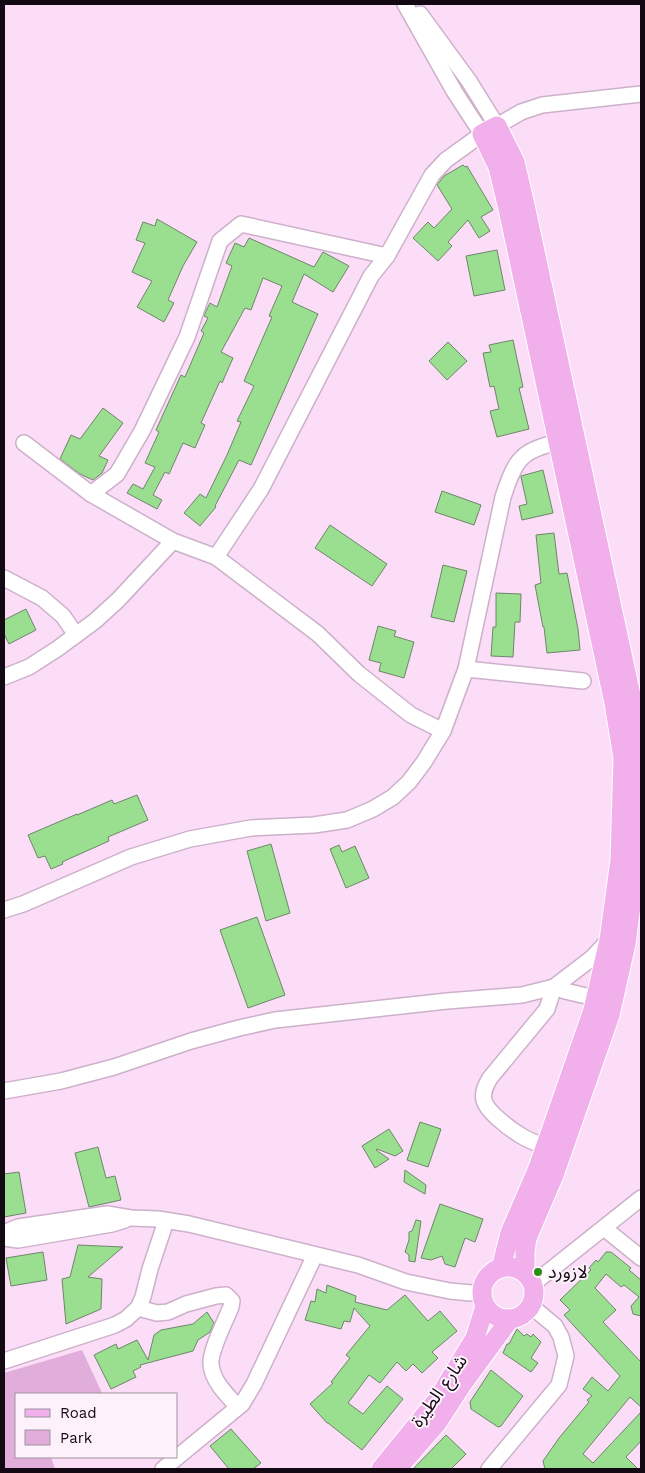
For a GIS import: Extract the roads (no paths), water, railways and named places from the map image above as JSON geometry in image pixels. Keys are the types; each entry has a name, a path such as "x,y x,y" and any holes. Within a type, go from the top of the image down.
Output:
{"main road":[{"path":"490,130 515,162 567,439 632,700 635,757 641,794 637,860 626,944 610,1015 554,1150 538,1168 510,1233 501,1268"},
{"path":"529,1278 516,1267 505,1266 496,1269 488,1276 483,1285 484,1299 491,1313 500,1318 510,1319 521,1316 534,1301 534,1290 529,1278 525,1252 527,1238 554,1175 554,1150 593,1010 609,940 635,757"},
{"name":"شارع الطيرة","path":"381,1469 438,1399 475,1338 484,1299"},
{"name":"شارع الطيرة","path":"397,1469 437,1423 461,1386 510,1319"}],"street":[{"path":"404,4 454,91 490,130"},
{"path":"412,4 469,81 490,130"},
{"path":"216,557 261,489 371,276 387,256 432,175 446,160 490,130 521,112 542,105 641,94"},
{"path":"91,494 117,474 142,432 187,337 220,240 241,224 387,256"},
{"path":"4,910 23,904 131,857 190,839 251,828 314,825 348,820 393,797 409,782 443,731 466,669 503,497 511,473 517,462 529,451 543,445 567,439"},
{"path":"24,443 91,494 173,541 216,557 318,634 359,674 412,716 443,731"},
{"path":"4,677 30,667 95,621 118,600 173,541"},
{"path":"4,578 42,598 63,616 76,635"},
{"path":"466,669 583,682"},
{"path":"4,1091 61,1081 114,1067 200,1038 275,1020 418,1004 522,995 554,987 592,958 609,940"},
{"path":"554,987 547,1009 490,1078 485,1086 484,1093 486,1105 490,1111 521,1136 554,1150"},
{"path":"554,987 595,998"},
{"path":"529,1278 604,1228 641,1198"},
{"path":"4,1233 18,1227 107,1214 190,1224 358,1265 406,1282 450,1291 471,1293 484,1299"},
{"path":"4,1238 18,1240 112,1224 132,1218"},
{"path":"4,1361 115,1325 126,1319 138,1308 143,1297 166,1221"},
{"path":"604,1228 641,1258"},
{"path":"178,1457 242,1404 254,1384 315,1255"},
{"path":"138,1308 157,1313 168,1312 186,1304 216,1296 226,1294 230,1297 232,1301 231,1307 212,1354 210,1364 221,1388 238,1407"},
{"path":"489,1469 559,1386 566,1356 561,1337 555,1326 531,1306"},
{"path":"163,1469 176,1458"}],"place":[{"name":"لازورد","path":"538,1272"}]}
